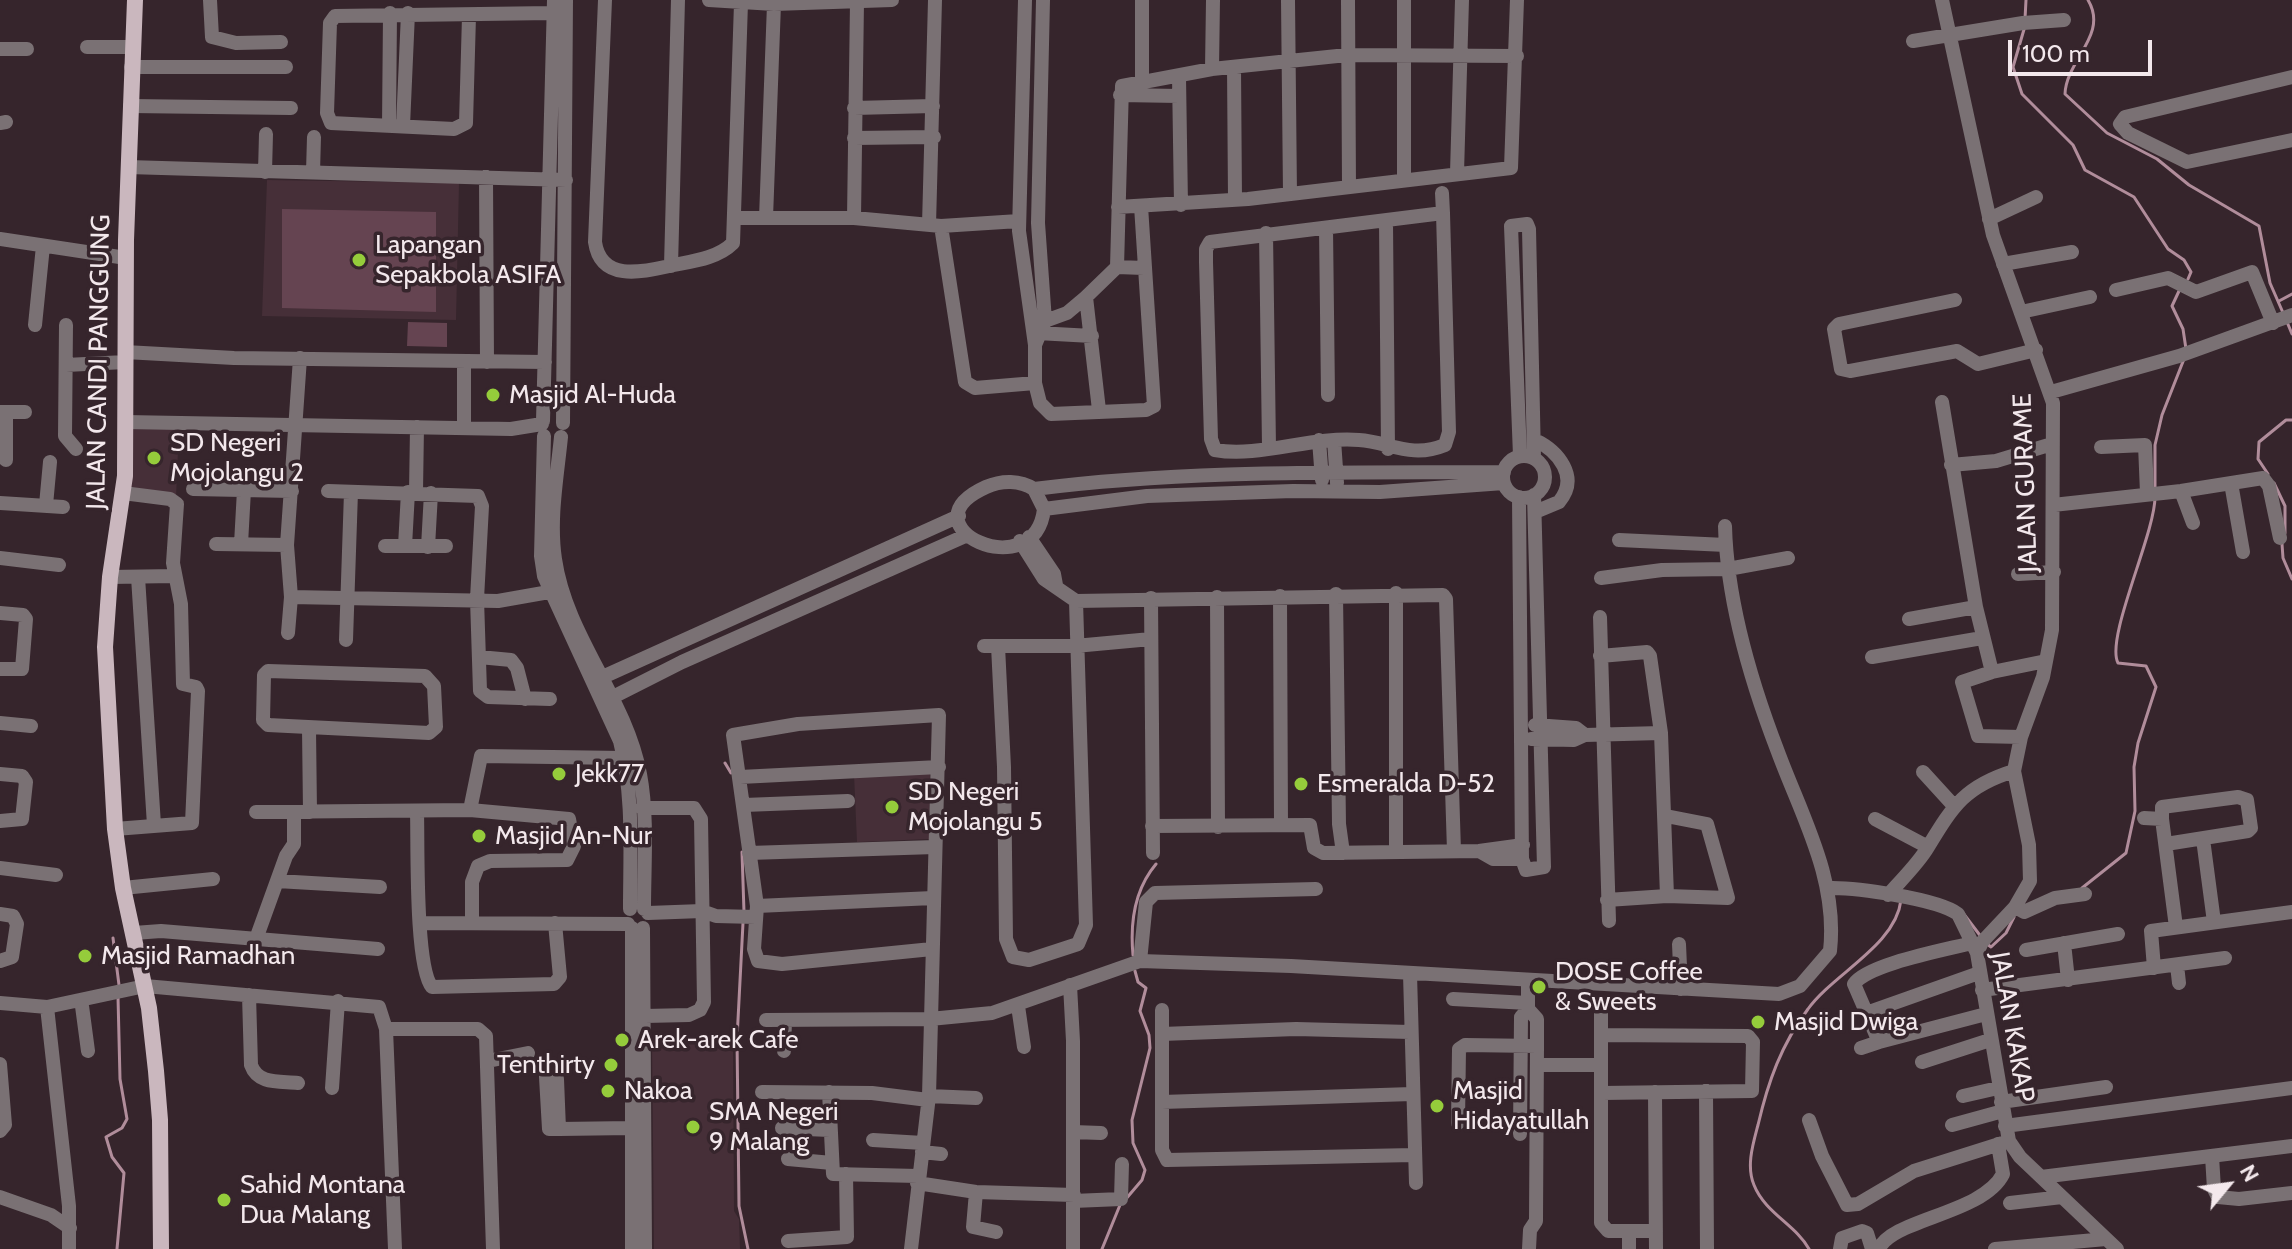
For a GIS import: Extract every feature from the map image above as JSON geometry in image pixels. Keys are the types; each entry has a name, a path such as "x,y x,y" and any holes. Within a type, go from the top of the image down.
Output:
{"main road":[{"name":"JALAN CANDI PANGGUNG","path":"135,0 128,167 123,493 110,577 105,647 115,829 123,888 146,990 160,1120 161,1249"}],"street":[{"path":"210,0 212,37 236,43 281,42"},
{"path":"566,0 562,430 541,556 549,592 633,747 640,775 638,1222 632,1249"},
{"path":"605,0 596,252 606,264 623,272 640,273 698,261 731,246 735,218 741,3"},
{"path":"671,266 678,0"},
{"path":"709,0 774,4 892,0"},
{"path":"935,0 935,225 965,382 975,388 1035,383"},
{"path":"1025,0 1019,226 1023,261 1039,333"},
{"path":"1043,0 1041,261 1035,383 1040,403 1051,414 1146,410 1156,402 1141,206"},
{"path":"1142,0 1142,82"},
{"path":"1212,69 1213,0"},
{"path":"1288,0 1290,194"},
{"path":"1348,0 1349,187"},
{"path":"1404,0 1404,180"},
{"path":"1457,173 1462,0"},
{"path":"1118,207 1235,200 1457,173 1499,171 1513,165 1517,0"},
{"name":"JALAN GURAME","path":"1942,0 1989,219 2051,392 2054,572 2046,661 2021,737 2014,771 2031,871 2030,881 2019,909 1980,943"},
{"path":"854,218 857,2"},
{"path":"766,218 774,4"},
{"path":"469,16 466,123 454,129 335,125 327,113 332,18 340,14 469,16 553,6 543,428 548,505 554,558 563,593 597,680"},
{"path":"390,13 396,126"},
{"path":"396,126 408,13"},
{"path":"1913,41 2025,22 2064,20"},
{"path":"87,47 133,47"},
{"path":"0,49 27,49"},
{"path":"1039,333 1086,297 1117,267 1122,86 1212,69 1347,55 1517,56"},
{"path":"131,67 286,67"},
{"path":"1234,67 1235,200"},
{"path":"1179,77 1181,205"},
{"path":"2292,77 2167,105 2125,117 2120,124 2125,132 2187,162 2292,140"},
{"path":"551,78 567,78"},
{"path":"1120,95 1179,96"},
{"path":"130,106 291,108"},
{"path":"854,108 933,106"},
{"path":"265,172 266,134"},
{"path":"313,172 314,137"},
{"path":"854,138 934,137"},
{"path":"1021,138 1040,137"},
{"path":"128,167 566,180"},
{"path":"486,177 487,362"},
{"path":"1442,193 1443,213 1448,440 1441,447 1388,449 1366,441 1326,440 1219,451 1211,444 1206,262 1206,249 1210,242 1443,213"},
{"path":"550,197 566,199"},
{"path":"1989,219 2036,197"},
{"path":"735,218 854,218 935,225 1019,226"},
{"path":"1386,222 1388,449"},
{"path":"1526,496 1542,487 1545,475 1527,457 1511,226 1515,223 1527,224 1529,229 1535,440 1527,457"},
{"path":"1326,228 1328,395"},
{"path":"1266,233 1269,447"},
{"path":"0,239 126,258"},
{"path":"35,325 43,246"},
{"path":"2003,264 2072,252"},
{"path":"1023,261 1041,261"},
{"path":"1117,267 1144,268"},
{"path":"2051,392 2179,356 2282,320 2252,272 2196,292 2168,278 2116,290"},
{"path":"1086,297 1099,410"},
{"path":"2021,312 2090,297"},
{"path":"1955,300 1839,324 1834,329 1842,370 1957,351 1978,364 2036,350"},
{"path":"66,325 65,436 76,449"},
{"path":"1039,333 1092,336"},
{"path":"66,365 125,357 545,362"},
{"path":"288,633 291,597 287,545 300,358"},
{"path":"464,361 464,427"},
{"path":"1942,402 1976,607 1992,672"},
{"path":"6,460 3,412 25,412"},
{"path":"126,422 511,429 543,428 554,417 562,430"},
{"path":"417,427 418,492 428,547"},
{"path":"543,428 554,440 562,430"},
{"path":"1326,440 1330,493"},
{"path":"1535,440 1552,448 1560,456 1567,484 1559,502 1535,512"},
{"path":"1951,465 1996,461 2052,444"},
{"path":"2101,447 2144,445 2152,493"},
{"path":"1504,478 1510,461 1527,457"},
{"path":"46,505 50,462"},
{"path":"597,680 959,516 967,502 988,486 1014,482 1034,489 1126,480 1329,474 1504,478 1526,496 1535,512 1544,868 1526,870 1522,852 1526,496"},
{"path":"1044,509 1147,496 1330,493 1504,478"},
{"path":"2053,505 2265,479 2280,538"},
{"path":"2231,483 2243,552"},
{"path":"193,489 292,491"},
{"path":"959,516 965,536 975,543 993,547 1024,539 1039,527 1044,509 1034,489"},
{"path":"241,544 244,490"},
{"path":"328,491 472,493 481,499 477,599 479,686 483,695 550,699"},
{"path":"2181,491 2193,523"},
{"path":"346,640 350,598 351,492"},
{"path":"405,546 418,492"},
{"path":"115,829 191,824 193,821 198,691 196,687 183,684 181,604 175,576 176,502 123,493"},
{"path":"0,503 63,507"},
{"path":"766,1020 930,1019 1012,1008 1140,961 1779,994 1794,990 1830,951 1828,888 1764,712 1728,569 1725,526"},
{"path":"607,701 682,662 965,536"},
{"path":"1024,539 1044,579 1076,601 1439,593 1446,599 1454,851"},
{"path":"1619,540 1726,545"},
{"path":"216,544 287,545"},
{"path":"385,546 446,546"},
{"path":"0,558 59,565"},
{"path":"1601,578 1662,570 1728,569 1788,558"},
{"path":"2018,574 2054,572"},
{"path":"110,577 175,576"},
{"path":"138,577 154,825"},
{"path":"291,597 498,601 549,592"},
{"path":"1396,593 1396,852"},
{"path":"1336,594 1339,824 1343,853"},
{"path":"1280,596 1281,825"},
{"path":"1217,597 1218,827"},
{"path":"1151,598 1153,853"},
{"path":"1076,601 1075,646 1085,827 1085,933 1078,944 1023,960 1010,953 1006,939 1004,767 991,646 1075,646 1151,639"},
{"path":"1909,619 1976,607"},
{"path":"0,613 22,615 26,619 22,669 14,672 0,669"},
{"path":"1600,617 1609,921"},
{"path":"1872,657 1982,638"},
{"path":"675,646 682,662"},
{"path":"1600,656 1649,654 1661,733 1667,896"},
{"path":"479,657 511,660 517,668 525,699"},
{"path":"2021,737 1983,739 1977,734 1962,682 1992,672 2046,661"},
{"path":"265,672 425,676 434,686 436,727 432,732 309,729 265,723 265,672"},
{"path":"607,701 624,758 630,798 645,1016 631,1128 638,1222 645,1249"},
{"path":"911,1249 928,1098 939,715 913,714 736,732 733,739 744,805 755,913 754,957 763,965 932,949"},
{"path":"0,723 31,726"},
{"path":"309,729 310,812"},
{"path":"1522,732 1541,732 1574,740 1585,735 1605,733 1661,733"},
{"path":"470,810 481,756 624,758"},
{"path":"740,777 939,767"},
{"path":"1897,897 1954,806 1971,790 2014,771"},
{"path":"1923,772 1954,806"},
{"path":"0,774 26,779 24,817 19,821 0,821"},
{"path":"2166,844 2250,830 2246,799 2166,805 2162,808 2162,819 2176,927"},
{"path":"744,805 848,801"},
{"path":"642,808 688,807 699,813 707,916 704,1002 700,1010 689,1015 645,1016"},
{"path":"256,812 470,810 565,817 572,825 573,854 558,863 483,863 472,882 472,919"},
{"path":"256,939 286,856 294,844 294,812"},
{"path":"417,812 420,918 428,984 438,989 554,984 560,977 555,923"},
{"path":"1607,900 1728,896 1707,824 1666,816"},
{"path":"2144,818 2162,819"},
{"path":"1875,819 1928,847"},
{"path":"1152,826 1339,824"},
{"path":"1310,825 1318,853 1479,851 1493,859 1522,852"},
{"path":"2203,839 2214,922"},
{"path":"749,853 935,847"},
{"path":"0,868 56,875"},
{"path":"123,888 213,879"},
{"path":"277,881 380,887"},
{"name":"JALAN KAKAP","path":"1828,888 1854,888 1951,909 1980,943 1979,973 2002,1107 2004,1142"},
{"path":"1140,961 1146,902 1155,893 1316,889"},
{"path":"2019,909 2055,898 2085,894"},
{"path":"420,918 735,917 933,898"},
{"path":"2154,968 2149,933 2292,912"},
{"path":"0,914 13,916 17,924 12,957 0,961"},
{"path":"514,919 555,923 637,918"},
{"path":"134,933 161,931 378,949"},
{"path":"2026,950 2118,934"},
{"path":"1879,1042 1855,981 1894,964 1980,943"},
{"path":"2064,943 2068,980"},
{"path":"1679,944 1681,989"},
{"path":"1982,990 2225,958"},
{"path":"2177,965 2179,983"},
{"path":"1866,1013 1979,973"},
{"path":"1410,974 1416,1183"},
{"path":"1520,1134 1521,1017 1528,1006 1528,981"},
{"path":"1070,985 1073,1249"},
{"path":"0,1003 47,1007 75,1005 146,990 338,1001 379,1007 386,1029 395,1249"},
{"path":"249,995 253,1071 259,1078 298,1083"},
{"path":"1453,999 1528,1006 1537,1019 1536,1221 1530,1230 1529,1249"},
{"path":"332,1088 338,1001"},
{"path":"75,1005 88,1051"},
{"path":"47,1007 69,1206 69,1249"},
{"path":"1012,1008 1024,1047"},
{"path":"1601,1009 1601,1223 1605,1230 1656,1231"},
{"path":"1162,1010 1162,1150 1171,1162 1414,1155"},
{"path":"1861,1048 1986,1014"},
{"path":"784,1051 785,1021"},
{"path":"386,1029 473,1029 486,1036 493,1249"},
{"path":"1162,1034 1270,1029 1410,1032"},
{"path":"1601,1035 1751,1038 1753,1090 1602,1093"},
{"path":"1922,1062 1990,1040"},
{"path":"1458,1123 1459,1049 1465,1045 1537,1046"},
{"path":"488,1061 528,1053"},
{"path":"0,1064 5,1125 0,1131"},
{"path":"1537,1065 1601,1065"},
{"path":"1952,1125 2002,1107 2106,1087"},
{"path":"1963,1096 2002,1107 2292,1088"},
{"path":"1706,1091 1707,1249"},
{"path":"762,1092 976,1098"},
{"path":"829,1092 833,1174 918,1180 976,1192 1121,1199 1122,1164"},
{"path":"1655,1092 1656,1249"},
{"path":"1162,1102 1412,1094"},
{"path":"1809,1120 1822,1156 1847,1205 1858,1204 1914,1171 2004,1142"},
{"path":"559,1129 631,1128"},
{"path":"782,1128 830,1130"},
{"path":"1073,1132 1101,1133"},
{"path":"873,1140 941,1154"},
{"path":"2004,1142 2112,1244"},
{"path":"1879,1249 1890,1235 1945,1215 1995,1184 2003,1174 2004,1142"},
{"path":"2041,1177 2292,1146"},
{"path":"2212,1156 2214,1189 2218,1197 2239,1199 2292,1193"},
{"path":"788,1159 832,1163"},
{"path":"788,1241 847,1237 846,1174"},
{"path":"976,1192 973,1227 996,1232"},
{"path":"0,1197 51,1215 70,1228"},
{"path":"2010,1203 2062,1197"},
{"path":"51,1215 69,1206"},
{"path":"1629,1231 1629,1249"},
{"path":"1840,1249 1842,1238 1862,1231 1867,1233 1872,1249"},
{"path":"1995,1249 2112,1244"}],"shaded area":[{"path":"267,180 459,183 456,320 262,316"},
{"name":"Lapangan Sepakbola ASIFA","path":"282,209 436,212 436,312 282,308"},
{"path":"408,322 447,323 447,347 407,346"},
{"name":"SD Negeri Mojolangu 2","path":"131,427 179,427 176,498 128,491"},
{"name":"SD Negeri Mojolangu 5","path":"930,772 929,839 857,842 854,774"},
{"name":"SMA Negeri 9 Malang","path":"652,1043 733,1043 734,1211 739,1219 740,1249 654,1249"}],"waterway":[{"path":"2025,19 2026,0"},
{"path":"2088,0 2093,25 2067,82 2065,94 2107,133 2157,159 2189,185 2259,226 2270,283 2284,315"},
{"path":"2025,26 2013,67 2022,94 2073,145 2085,170 2134,197 2168,249 2184,260 2191,272 2188,279"},
{"path":"2179,291 2172,306 2183,329 2186,349"},
{"path":"2279,301 2292,294"},
{"path":"2287,322 2292,334"},
{"path":"2155,490 2155,445 2162,415 2184,359"},
{"path":"2268,474 2258,459 2259,442 2286,420 2292,420"},
{"path":"2274,483 2285,506 2285,533"},
{"path":"2082,888 2126,853 2135,811 2134,767 2138,743 2156,687 2146,666 2118,663 2116,650 2118,632 2153,514 2155,497"},
{"path":"2282,544 2283,558 2292,579"},
{"path":"725,763 731,773"},
{"path":"742,852 744,912"},
{"path":"1133,955 1132,931 1139,895 1156,864"},
{"path":"1809,1249 1765,1203 1754,1185 1751,1155 1762,1109 1790,1036 1819,996 1888,931 1897,916 1901,900"},
{"path":"1963,913 1982,938"},
{"path":"1987,944 1991,947 2006,933 2014,917"},
{"path":"743,923 737,1039 739,1206 748,1249"},
{"path":"113,938 119,985"},
{"path":"1125,1200 1142,1180 1145,1170 1133,1143 1132,1120 1150,1048 1149,1035 1140,1011 1146,988 1138,982 1135,971"},
{"path":"117,1249 124,1173 112,1157 106,1137 122,1128 127,1119 120,1079 118,997"},
{"path":"1102,1249 1120,1205"}],"place":[{"name":"Lapangan Sepakbola ASIFA","path":"359,260"},
{"name":"Masjid Al-Huda","path":"493,395"},
{"name":"SD Negeri Mojolangu 2","path":"154,458"},
{"name":"Jekk77","path":"559,774"},
{"name":"Esmeralda D-52","path":"1301,784"},
{"name":"SD Negeri Mojolangu 5","path":"892,807"},
{"name":"Masjid An-Nur","path":"479,836"},
{"name":"Masjid Ramadhan","path":"85,956"},
{"name":"DOSE Coffee & Sweets","path":"1539,987"},
{"name":"Masjid Dwiga","path":"1758,1022"},
{"name":"Arek-arek Cafe","path":"622,1040"},
{"name":"Tenthirty","path":"611,1065"},
{"name":"Nakoa","path":"608,1091"},
{"name":"Masjid Hidayatullah","path":"1437,1106"},
{"name":"SMA Negeri 9 Malang","path":"693,1127"},
{"name":"Sahid Montana Dua Malang","path":"224,1200"}]}
